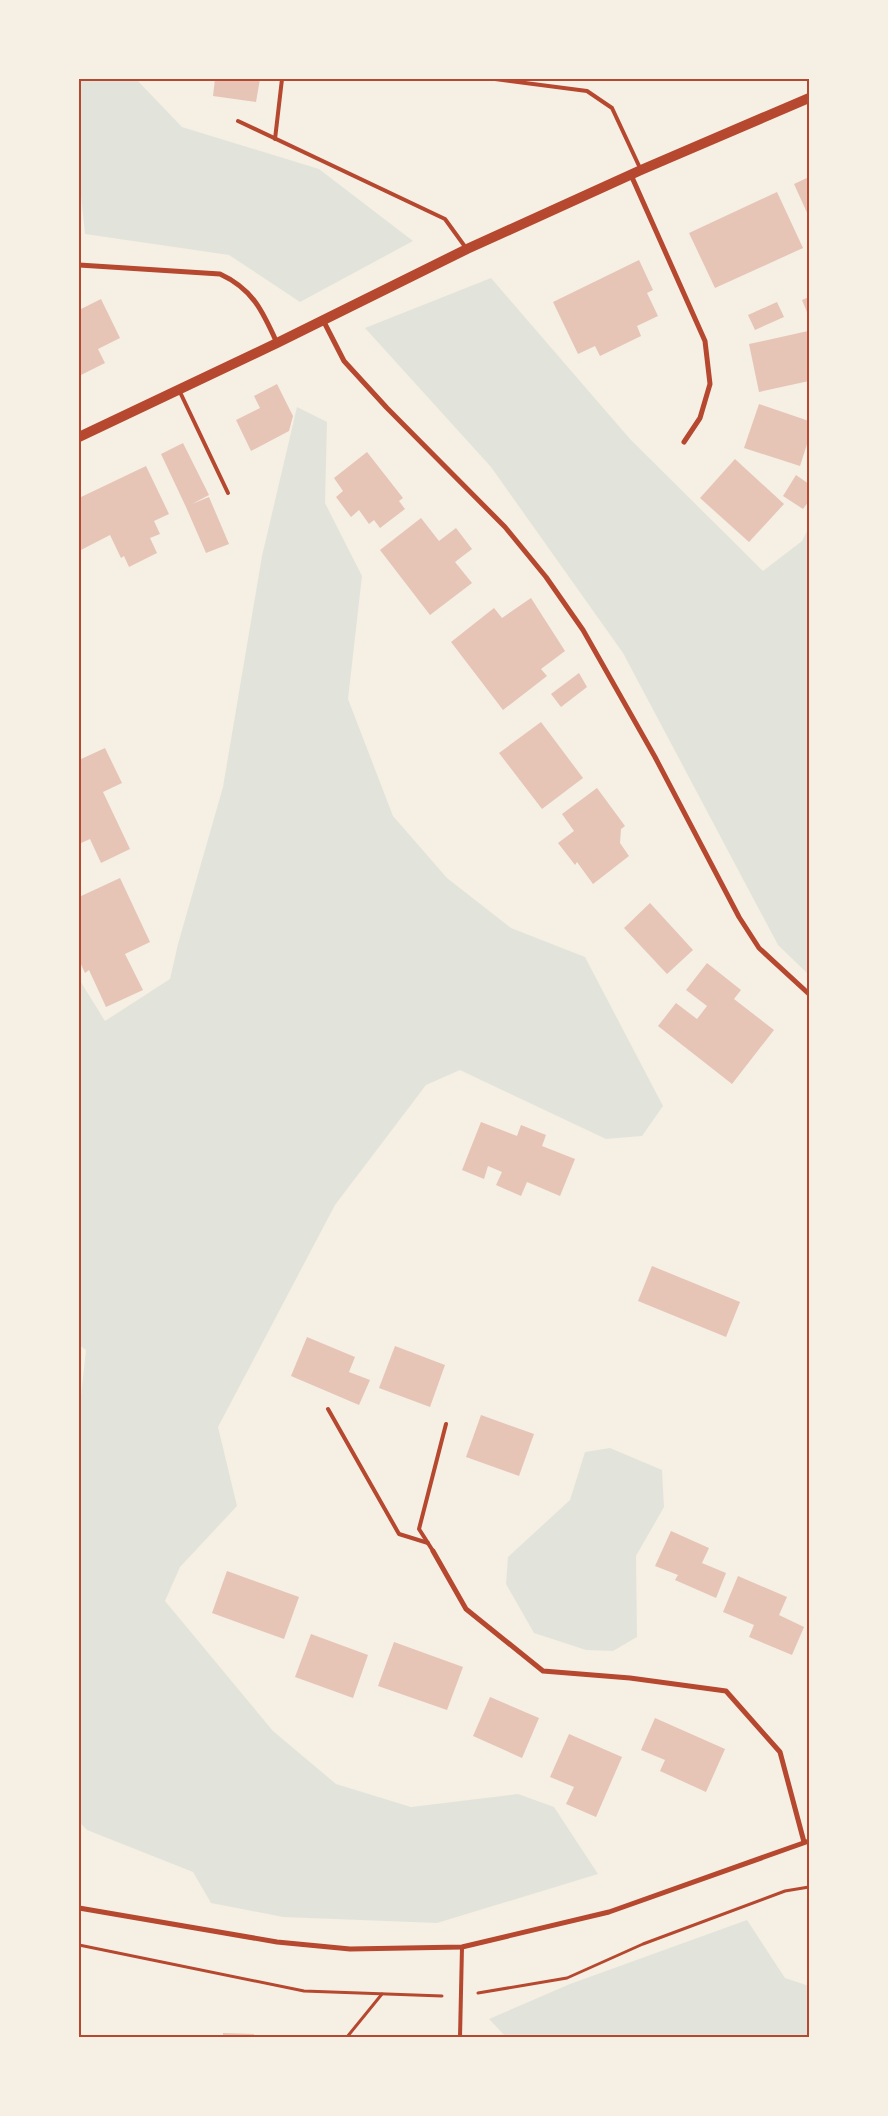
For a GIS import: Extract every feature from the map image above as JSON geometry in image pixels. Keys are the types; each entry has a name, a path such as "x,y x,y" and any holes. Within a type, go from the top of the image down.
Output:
{"main road":[{"path":"79,437 467,250 641,170 809,98"}],"street":[{"path":"631,175 705,341 710,384 700,418 684,442"},
{"path":"79,265 220,274 237,282 250,294 268,322 277,343"},
{"path":"323,320 344,361 387,408 505,527 546,577 583,630 607,670 740,917 760,948 784,973 809,994"},
{"path":"79,1908 277,1942 350,1949 462,1947 609,1912 806,1841 780,1752 726,1691 630,1678 543,1671 466,1609 433,1551"}],"lane":[{"path":"276,139 282,79"},
{"path":"495,79 586,91 612,108 641,170"},
{"path":"238,121 446,219 467,250"},
{"path":"178,388 228,493"},
{"path":"328,1409 399,1534 428,1543"},
{"path":"433,1551 419,1529 446,1424"},
{"path":"460,2037 462,1947"}],"path":[{"path":"347,2037 383,1994"}],"shaded area":[{"path":"79,79 136,79 182,127 319,169 413,241 300,302 229,255 85,234 79,176"},
{"path":"491,278 630,439 763,571 802,541 809,527 809,975 778,945 623,653 491,467 365,328"},
{"path":"297,407 327,422 325,503 362,576 348,699 393,816 447,878 511,928 585,957 663,1106 642,1136 606,1139 460,1070 426,1085 335,1205 218,1427 237,1506 180,1567 165,1601 273,1731 336,1784 411,1807 518,1794 554,1807 598,1874 437,1923 283,1917 211,1903 193,1872 87,1830 79,1822 79,1414 86,1350 79,1345 79,979 105,1021 170,979 178,944 223,787 262,556"},
{"path":"610,1448 662,1470 664,1507 636,1556 637,1637 613,1651 586,1650 534,1633 506,1584 508,1557 570,1500 585,1452"},
{"path":"747,1920 785,1978 809,1986 809,2037 506,2037 489,2019 570,1984"}],"building":[{"path":"215,79 260,79 256,102 213,96"},
{"path":"809,177 809,217 794,184"},
{"path":"777,192 803,248 715,288 689,233"},
{"path":"639,260 653,290 647,293 658,316 637,326 641,336 600,356 595,346 578,354 553,302"},
{"path":"809,297 809,317 802,300"},
{"path":"101,299 120,338 98,349 105,363 79,376 79,310"},
{"path":"777,302 784,317 755,330 748,315"},
{"path":"808,331 809,381 759,392 749,344"},
{"path":"277,384 293,416 289,431 251,451 236,420 260,408 254,396"},
{"path":"759,404 809,421 809,438 800,466 744,448"},
{"path":"183,443 209,495 192,504 209,497 229,544 206,553 161,454"},
{"path":"367,452 403,498 399,501 405,509 380,528 374,520 369,524 359,510 351,517 336,497 343,491 334,478"},
{"path":"735,459 784,504 749,542 700,498"},
{"path":"146,466 169,514 154,521 160,534 150,538 157,553 129,567 124,556 121,558 110,535 79,551 79,498"},
{"path":"796,475 809,484 809,501 803,509 783,496"},
{"path":"421,518 439,541 456,528 472,549 455,562 472,583 430,615 380,550"},
{"path":"531,598 565,651 541,669 547,676 503,710 451,642 494,608 502,618"},
{"path":"579,673 587,687 561,707 551,694"},
{"path":"541,722 583,778 542,809 499,753"},
{"path":"105,748 122,783 103,792 130,849 101,863 90,839 79,844 79,760"},
{"path":"597,788 625,826 621,829 620,843 629,856 593,884 577,862 575,865 558,843 574,831 562,814"},
{"path":"120,878 150,942 125,954 143,990 106,1007 89,970 85,973 79,960 79,897"},
{"path":"650,903 693,950 667,974 624,928"},
{"path":"707,963 741,990 734,999 774,1030 732,1084 658,1026 676,1003 697,1019 707,1006 686,990"},
{"path":"481,1122 517,1136 521,1125 546,1135 542,1146 575,1159 560,1196 527,1182 521,1196 496,1185 502,1172 488,1166 484,1179 462,1170"},
{"path":"652,1266 740,1302 726,1337 638,1301"},
{"path":"307,1337 355,1357 349,1372 370,1380 359,1405 291,1376"},
{"path":"395,1346 445,1365 430,1407 379,1388"},
{"path":"481,1415 534,1434 519,1476 466,1457"},
{"path":"671,1531 709,1548 702,1563 726,1573 716,1598 675,1580 678,1575 655,1566"},
{"path":"227,1571 299,1597 284,1639 212,1613"},
{"path":"738,1576 787,1597 779,1615 804,1627 792,1655 749,1637 754,1625 723,1612"},
{"path":"311,1634 368,1655 353,1698 295,1677"},
{"path":"394,1642 463,1667 447,1710 378,1686"},
{"path":"490,1697 539,1718 522,1758 473,1736"},
{"path":"655,1718 725,1749 706,1792 660,1771 665,1760 641,1750"},
{"path":"569,1734 622,1757 596,1817 566,1804 574,1787 550,1777"},
{"path":"223,2033 254,2034 254,2037 223,2037"}]}
